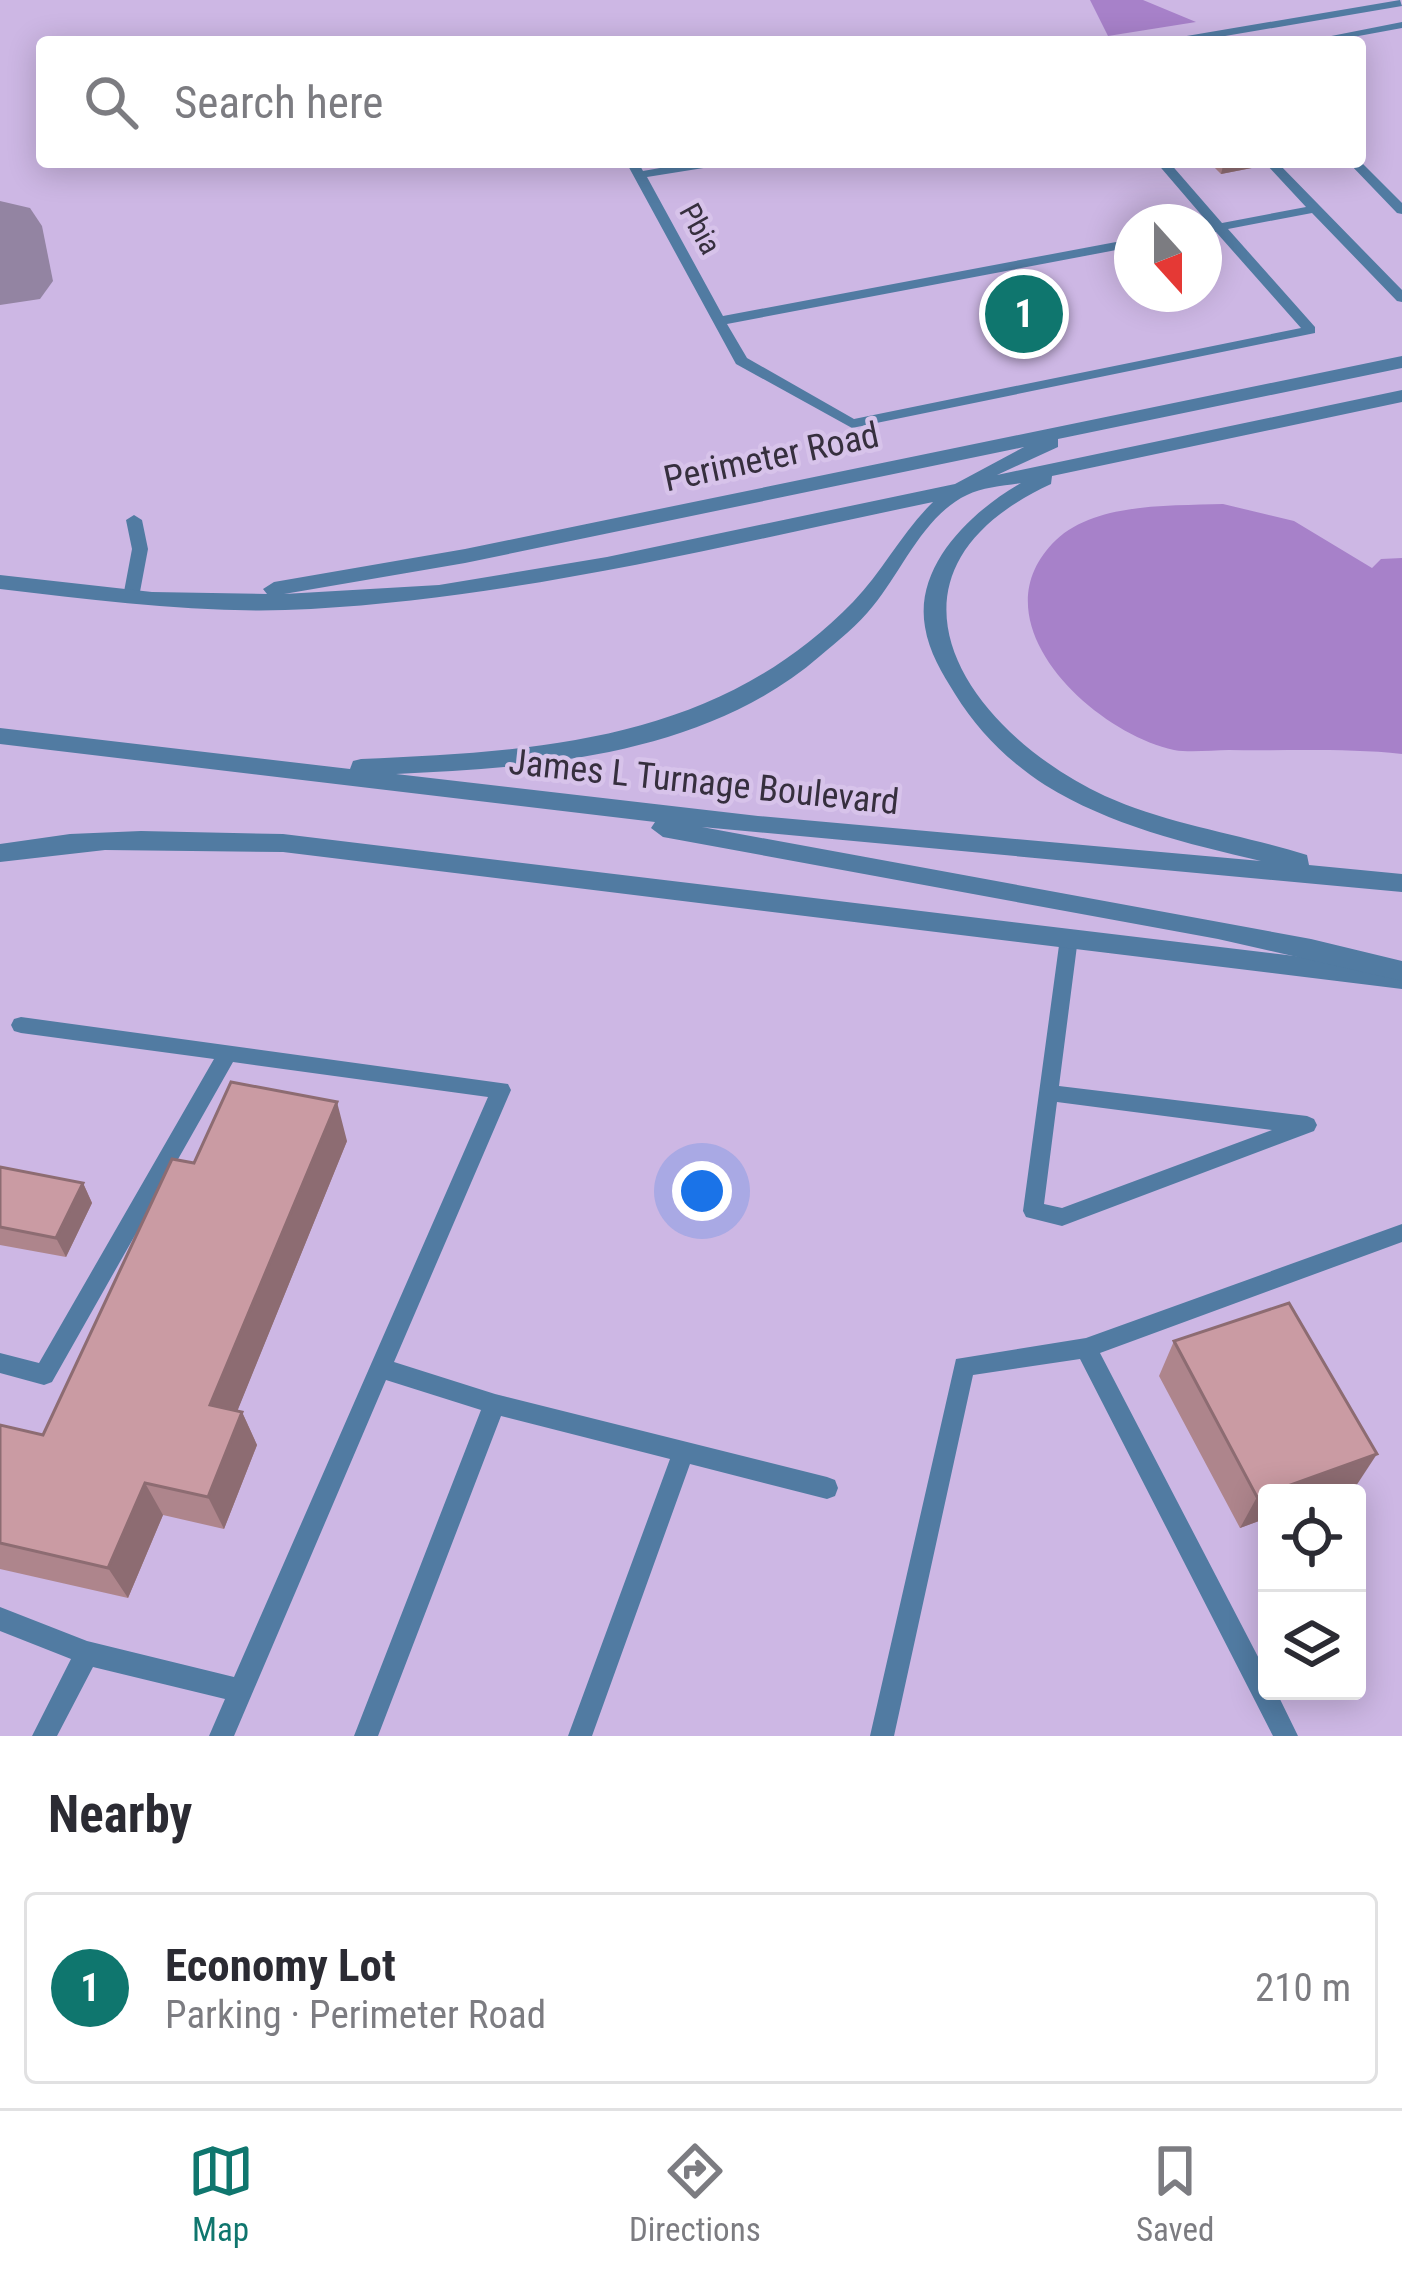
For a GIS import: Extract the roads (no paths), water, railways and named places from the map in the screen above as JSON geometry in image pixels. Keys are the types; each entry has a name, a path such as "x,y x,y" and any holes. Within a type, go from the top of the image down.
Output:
{"street":[{"name":"Perimeter Road","path":"142,598 332,582 1402,362"},
{"name":"Perimeter Road","path":"0,582 142,598 305,602 439,592 607,564 1402,396"},
{"path":"286,770 521,761 616,745 715,713 820,646 864,604 936,508 960,488 1024,454 1122,421"},
{"path":"1080,465 1032,485 996,508 960,544 942,573 934,626 956,681 974,710 1031,765 1149,825 1390,882"},
{"name":"James L Turnage Boulevard","path":"0,736 541,800 1390,882"},
{"path":"541,800 881,872 1269,935 1402,975"},
{"path":"0,853 38,844 283,843 1402,975"}],"lane":[{"path":"1205,36 1402,3"},
{"path":"1341,36 1402,25"},
{"path":"1166,168 1193,204"},
{"path":"1275,168 1402,298"},
{"path":"1360,168 1402,210"},
{"name":"Pbia","path":"635,169 741,361 852,424 1310,330 1222,239"},
{"path":"1222,226 1314,209"},
{"path":"720,321 1114,246"},
{"path":"134,520 142,598"},
{"path":"1048,1093 1307,1125 1062,1217 1033,1211 1048,1093 1069,938"},
{"path":"21,1024 501,1090 221,1736"},
{"path":"0,1363 44,1375 228,1053"},
{"path":"882,1736 964,1366 1086,1348 1402,1233"},
{"path":"1086,1348 1286,1736"},
{"path":"381,1368 495,1404 827,1488"},
{"path":"366,1736 495,1404"},
{"path":"580,1736 684,1451"},
{"path":"0,1619 87,1653 242,1690"},
{"path":"44,1736 87,1653"}],"place":[{"name":"Economy Lot","path":"1024,314"}]}
